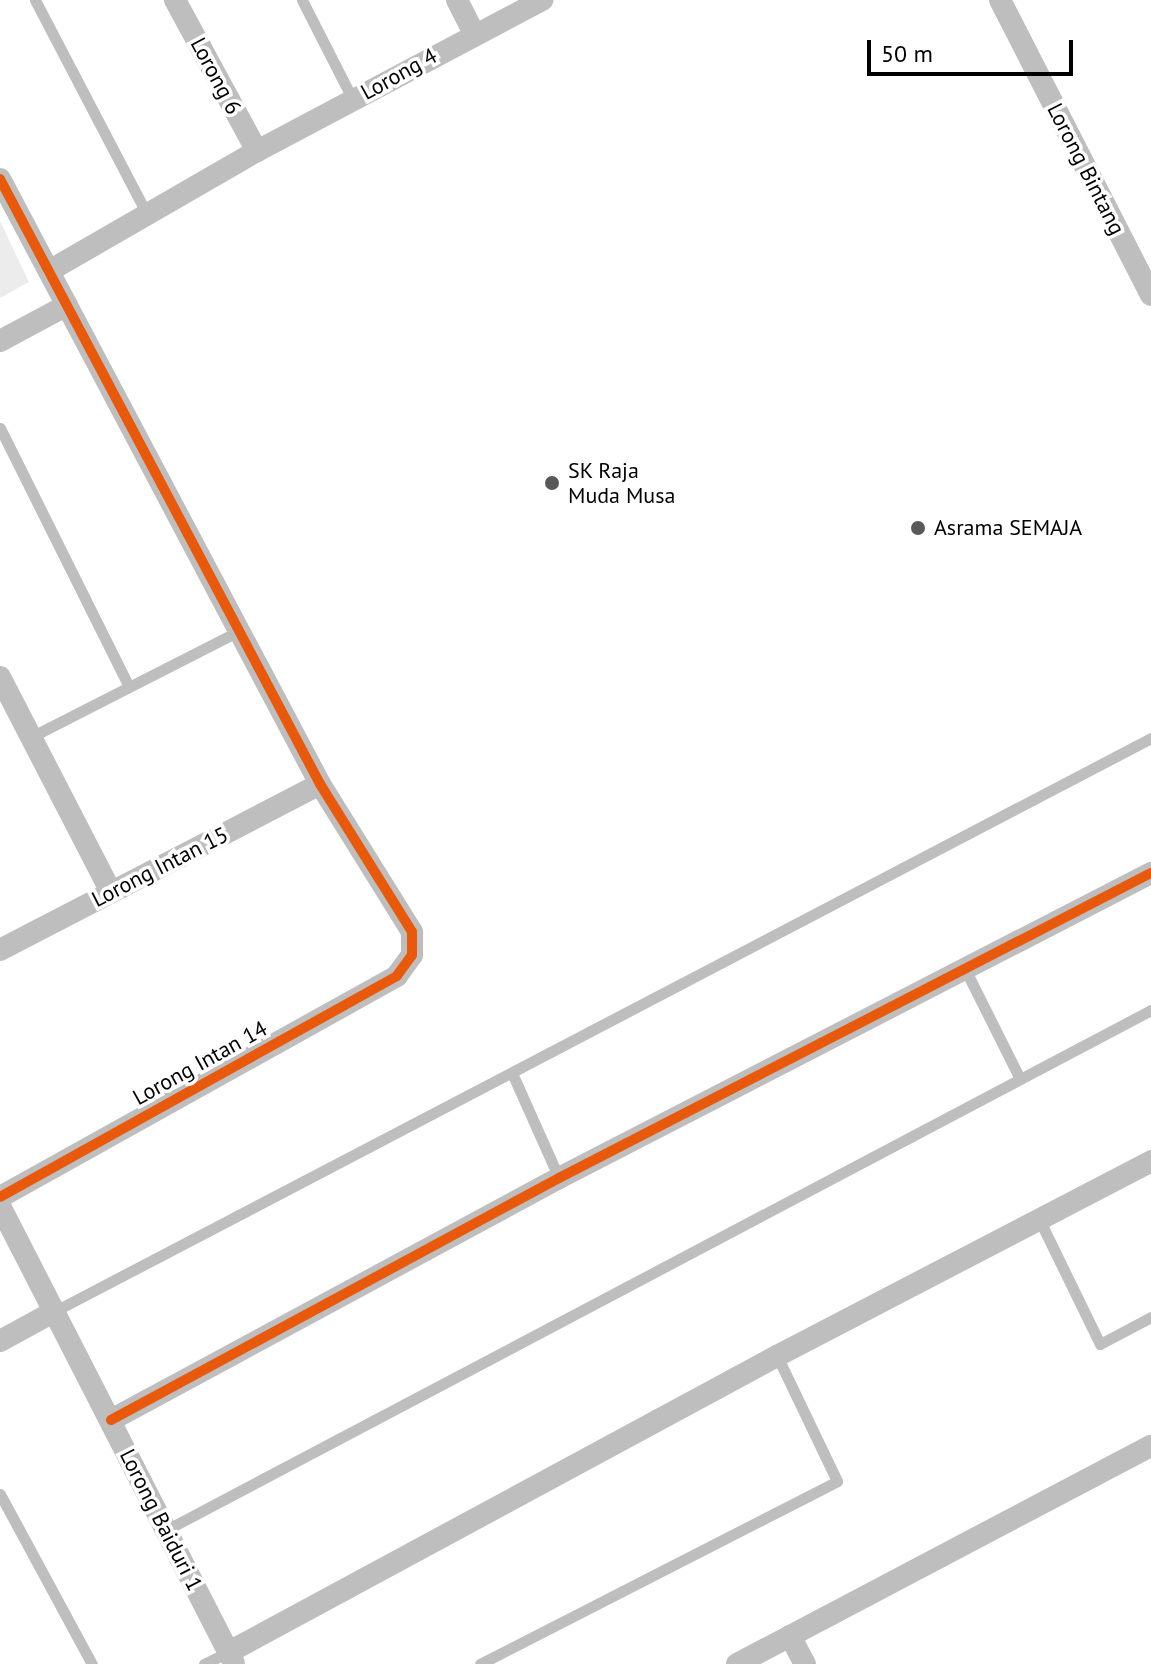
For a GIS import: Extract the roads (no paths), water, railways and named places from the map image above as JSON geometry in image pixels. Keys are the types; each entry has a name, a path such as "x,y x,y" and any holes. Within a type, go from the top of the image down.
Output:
{"street":[{"name":"Lorong 6","path":"175,0 257,151"},
{"path":"457,0 474,33"},
{"name":"Lorong 4","path":"49,271 148,217 257,151 474,33 542,0"},
{"name":"Lorong Bintang","path":"1000,0 1151,295"},
{"path":"0,179 320,784"},
{"path":"0,341 67,305"},
{"path":"0,677 111,892"},
{"name":"Lorong Intan 15","path":"2,942 111,892 320,784"},
{"name":"Lorong Intan 14","path":"0,1197 397,976 412,955 412,932 320,784"},
{"path":"111,1420 559,1178 1151,873"},
{"path":"232,1658 777,1356 1151,1161"},
{"name":"Lorong Baiduri 1","path":"0,1206 232,1658"},
{"path":"0,1341 55,1311"},
{"path":"737,1664 1151,1446"},
{"path":"790,1636 805,1664"}],"lane":[{"path":"35,0 148,217"},
{"path":"302,0 353,100"},
{"path":"0,428 129,687"},
{"path":"31,737 239,631"},
{"path":"55,1311 1151,738"},
{"path":"965,969 1020,1079"},
{"path":"166,1530 1151,1010"},
{"path":"512,1073 559,1178"},
{"path":"1039,1219 1100,1344 1151,1317"},
{"path":"480,1664 837,1481 777,1356"},
{"path":"0,1494 92,1664"},
{"path":"204,1664 232,1658"}],"place":[{"name":"SK Raja Muda Musa","path":"552,483"},
{"name":"Asrama SEMAJA","path":"918,528"}]}
